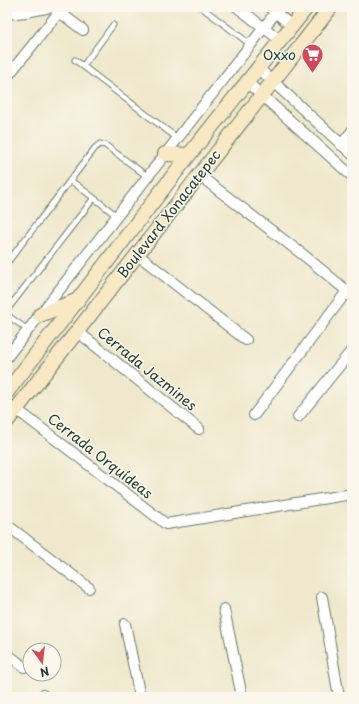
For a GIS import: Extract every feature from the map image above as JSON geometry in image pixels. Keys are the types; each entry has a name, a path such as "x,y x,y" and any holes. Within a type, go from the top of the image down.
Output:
{"main road":[{"name":"Boulevard Xonacatepec","path":"7,392 189,155 307,7"},
{"name":"Boulevard Xonacatepec","path":"7,421 331,7"},
{"path":"165,154 189,155"},
{"path":"40,315 79,300"}],"street":[{"path":"237,7 280,40"},
{"path":"7,77 54,9"},
{"path":"7,14 54,9 83,30"},
{"path":"7,357 12,347 40,315 178,138 263,28 275,9 292,26"},
{"path":"258,68 274,80 352,154"},
{"path":"247,82 352,176"},
{"path":"341,144 352,131"},
{"path":"200,176 306,257 349,295 254,415"},
{"path":"137,254 246,340"},
{"name":"Cerrada Jazmines","path":"77,331 199,428"},
{"path":"298,417 352,350"},
{"name":"Cerrada Orquídeas","path":"16,409 166,524 352,494"},
{"path":"7,525 89,588"},
{"path":"322,597 339,697"},
{"path":"224,609 242,697"},
{"path":"125,624 140,697"},
{"path":"7,654 22,665"}],"lane":[{"path":"200,7 250,44"},
{"path":"83,66 113,25"},
{"path":"75,60 178,138"},
{"path":"7,263 95,148 100,144 105,145 148,176"},
{"path":"70,180 117,216"},
{"path":"7,310 94,198"},
{"path":"7,315 28,330"}],"place":[{"name":"Oxxo","path":"312,74"}]}
